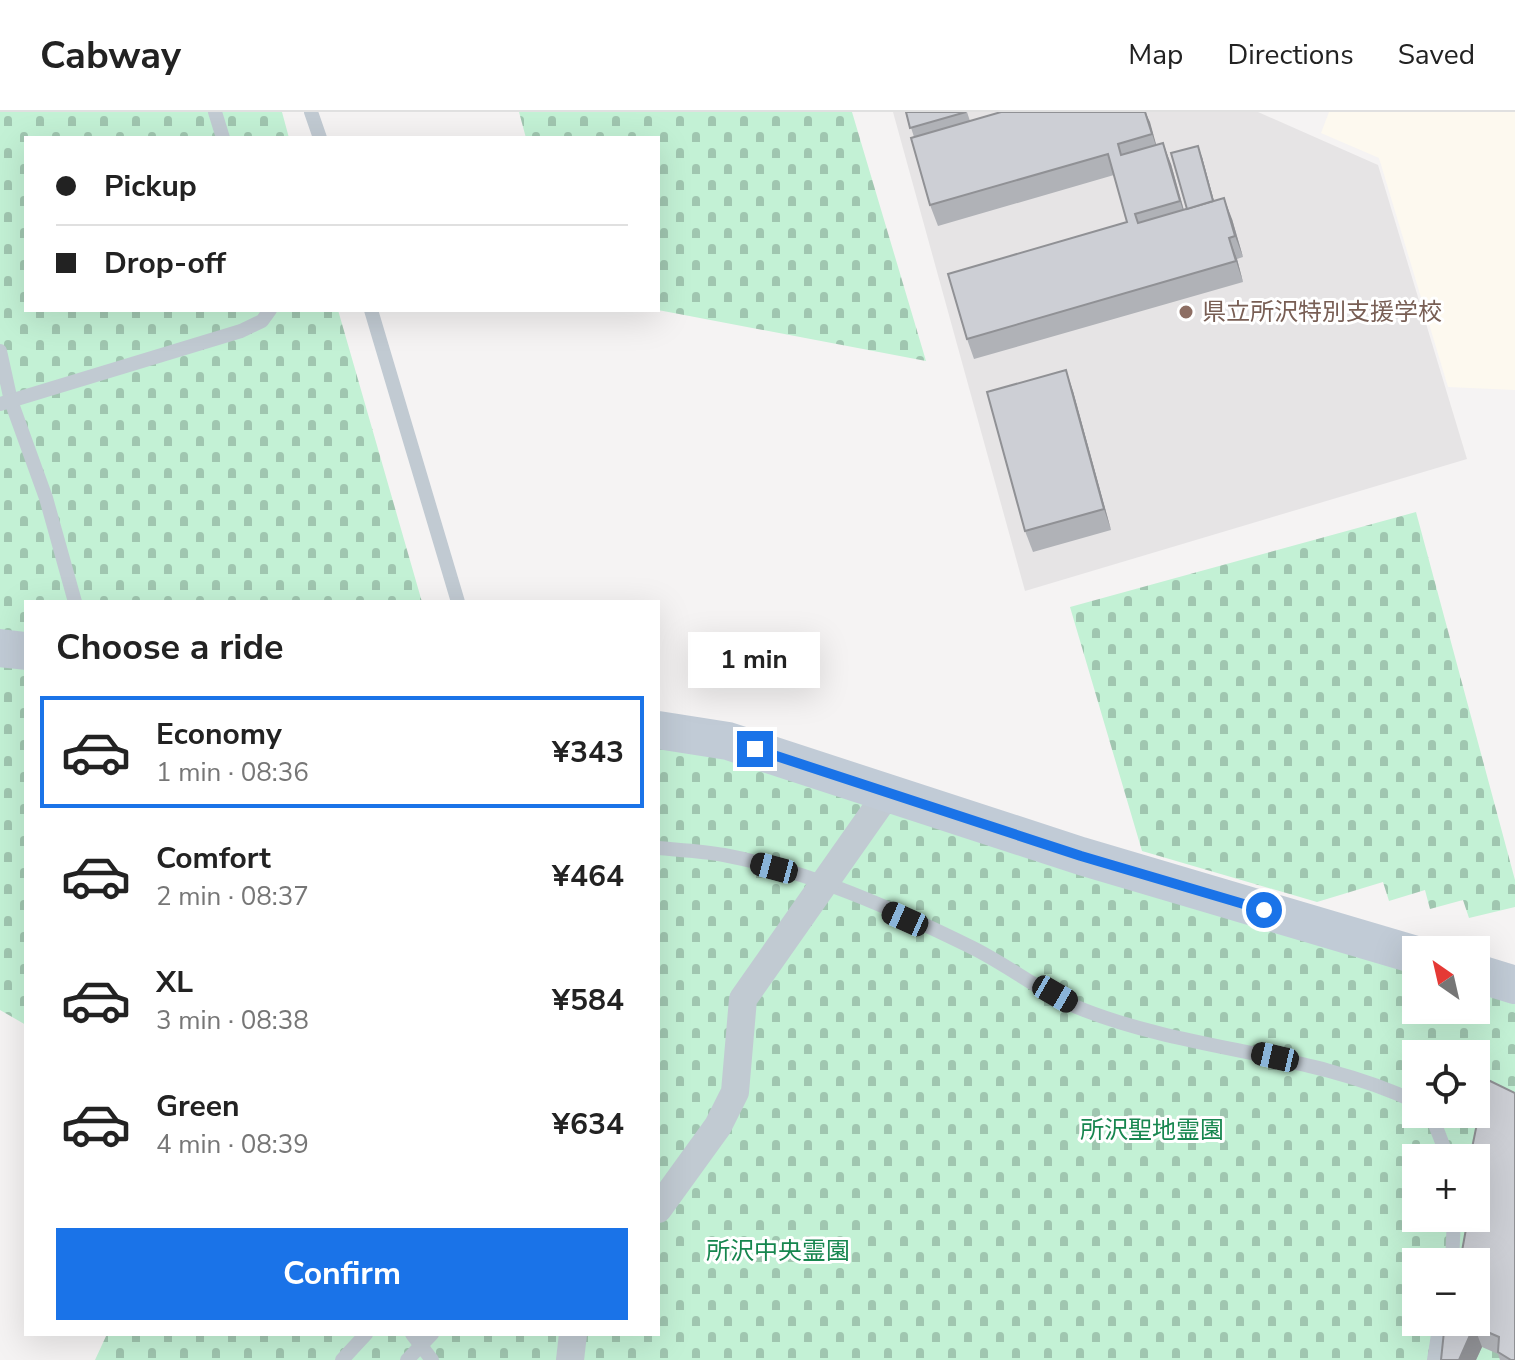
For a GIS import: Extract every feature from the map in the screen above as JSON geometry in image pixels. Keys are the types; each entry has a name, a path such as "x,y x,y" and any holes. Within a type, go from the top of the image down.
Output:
{"street":[{"path":"0,648 24,651"},
{"path":"660,730 728,741 1081,856 1402,951"},
{"path":"660,1206 718,1126 735,1092 743,999 889,791"},
{"path":"1490,977 1515,985"},
{"path":"570,1360 573,1336"}],"lane":[{"path":"215,112 222,136"},
{"path":"311,112 319,136"},
{"path":"5,403 241,331 262,321 269,312"},
{"path":"372,312 457,600"},
{"path":"0,351 5,403 46,498 74,600"},
{"path":"660,848 723,854 823,884 974,949 1082,1010 1169,1037 1329,1069 1381,1085 1402,1095"},
{"path":"342,1360 364,1336"},
{"path":"1434,1360 1438,1336"},
{"path":"407,1360 422,1337"},
{"path":"422,1337 432,1360"}],"shaded area":[{"name":"県立所沢特別支援学校","path":"893,112 1258,112 1378,165 1467,459 1025,591"},
{"path":"1329,112 1515,112 1515,390 1448,387 1379,158 1321,133"}],"green space":[{"path":"0,112 282,112 288,136 24,136 24,312 339,312 421,600 24,600 24,1024 0,1010"},
{"path":"519,112 852,112 926,361 660,310 660,136 525,136"},
{"path":"1416,512 1515,880 1515,907 1469,918 1463,900 1430,909 1425,890 1389,901 1383,882 1317,902 1142,851 1070,607"},
{"name":"所沢聖地霊園","path":"660,737 1402,968 1402,1024 1490,1024 1490,994 1515,1002 1515,1360 95,1360 106,1336 660,1336"}],"building":[{"path":"906,112 966,112 910,128"},
{"path":"1001,112 1145,112 1152,134 1118,144 1121,155 1163,143 1180,201 1135,214 1138,223 1224,198 1235,236 1229,238 1236,261 967,339 948,274 1127,222 1108,154 930,205 911,138"},
{"path":"1198,146 1213,201 1187,209 1171,153"},
{"path":"1066,370 1104,509 1025,531 987,392"},
{"path":"1490,1081 1515,1093 1515,1360 1498,1352 1499,1337 1490,1333 1490,1248 1463,1248 1465,1232 1490,1232 1490,1144 1473,1144 1476,1128 1490,1128"},
{"path":"1444,1336 1470,1336 1459,1360 1441,1360"}],"place":[{"name":"県立所沢特別支援学校","path":"1186,312"}],"route":[{"path":"755,749 1081,856 1264,910"}],"park label":[{"name":"所沢中央霊園","path":"778,1251"}]}
